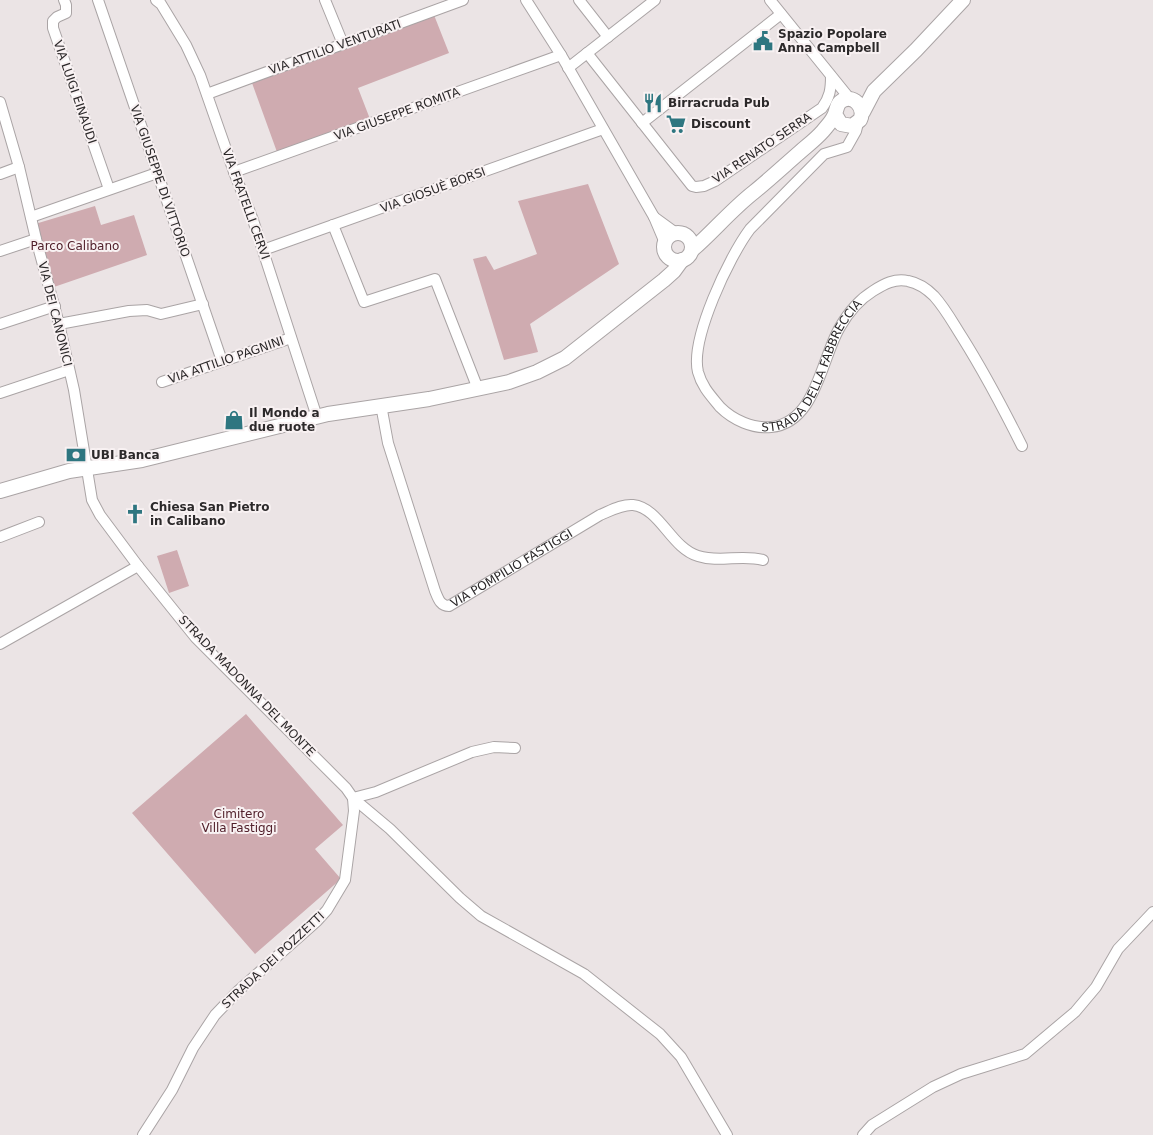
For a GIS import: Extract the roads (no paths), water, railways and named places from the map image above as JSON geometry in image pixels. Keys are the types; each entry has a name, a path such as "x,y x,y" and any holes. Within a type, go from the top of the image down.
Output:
{"street":[{"name":"VIA LUIGI EINAUDI","path":"64,0 66,13 53,21 53,28 109,189"},
{"name":"VIA GIUSEPPE DI VITTORIO","path":"98,0 222,361"},
{"name":"VIA FRATELLI CERVI","path":"156,0 161,4 186,44 207,94 253,220 316,417"},
{"path":"325,0 343,44"},
{"name":"VIA ATTILIO VENTURATI","path":"207,94 463,0"},
{"path":"526,0 561,55 654,216 666,249 673,260 685,245 702,241 734,208 822,132 848,120 962,0"},
{"path":"579,0 608,37"},
{"path":"568,68 655,0"},
{"path":"770,0 852,99"},
{"path":"642,123 781,14"},
{"name":"VIA RENATO SERRA","path":"587,53 692,186 696,187 715,181 822,108 828,99 832,76"},
{"name":"VIA GIUSEPPE ROMITA","path":"234,172 561,55"},
{"path":"848,120 836,108 839,103 874,91"},
{"name":"STRADA DELLA FABBRECCIA","path":"852,99 860,105 848,120 850,143 847,147 824,154 750,229 739,243 729,262 701,330 696,358 702,383 708,393 727,414 742,422 757,427 771,428 788,423 801,412 812,397 830,346 840,326 852,310 883,284 896,280 908,281 924,287 946,311 987,376 1022,446"},
{"name":"VIA DEI CANONICI","path":"0,102 55,306 88,468"},
{"name":"VIA GIOSUÈ BORSI","path":"263,250 603,129"},
{"path":"0,174 19,167"},
{"path":"30,217 157,172"},
{"path":"654,216 685,245"},
{"path":"333,225 364,302 435,279 478,389"},
{"path":"664,280 666,249 669,236 685,245"},
{"path":"0,251 36,239"},
{"path":"0,491 69,471 142,460 316,417 381,405 429,399 510,382 537,372 565,358 674,271 685,245"},
{"path":"59,324 129,311 147,310 161,314 203,304"},
{"path":"0,324 55,306"},
{"name":"VIA ATTILIO PAGNINI","path":"162,382 291,338"},
{"path":"0,393 69,370"},
{"name":"VIA POMPILIO FASTIGGI","path":"381,405 388,443 432,582 438,599 445,606 449,606 600,515 620,506 632,505 643,508 652,514 683,549 698,556 718,559 753,557 763,560"},
{"name":"STRADA MADONNA DEL MONTE","path":"88,468 92,500 100,515 196,638 346,788 353,798 390,829 460,898 481,916 584,974 660,1034 681,1057 727,1135"},
{"path":"0,537 39,522"},
{"path":"0,644 138,566"},
{"path":"353,798 376,792 472,752 494,747 515,748"},
{"name":"STRADA DEI POZZETTI","path":"143,1135 172,1090 193,1048 215,1015 238,991 327,910 344,880 354,811 353,798"},
{"path":"864,1135 872,1126 940,1084 961,1074 1025,1054 1075,1012 1096,987 1118,949 1153,912"}],"place":[{"name":"Spazio Popolare Anna Campbell","path":"763,41"},
{"name":"Birracruda Pub","path":"653,103"},
{"name":"Discount","path":"676,124"},
{"name":"Il Mondo a due ruote","path":"234,420"},
{"name":"UBI Banca","path":"76,455"},
{"name":"Chiesa San Pietro in Calibano","path":"135,514"}],"park label":[{"name":"Parco Calibano","path":"75,246"},
{"name":"Cimitero Villa Fastiggi","path":"239,821"}]}
